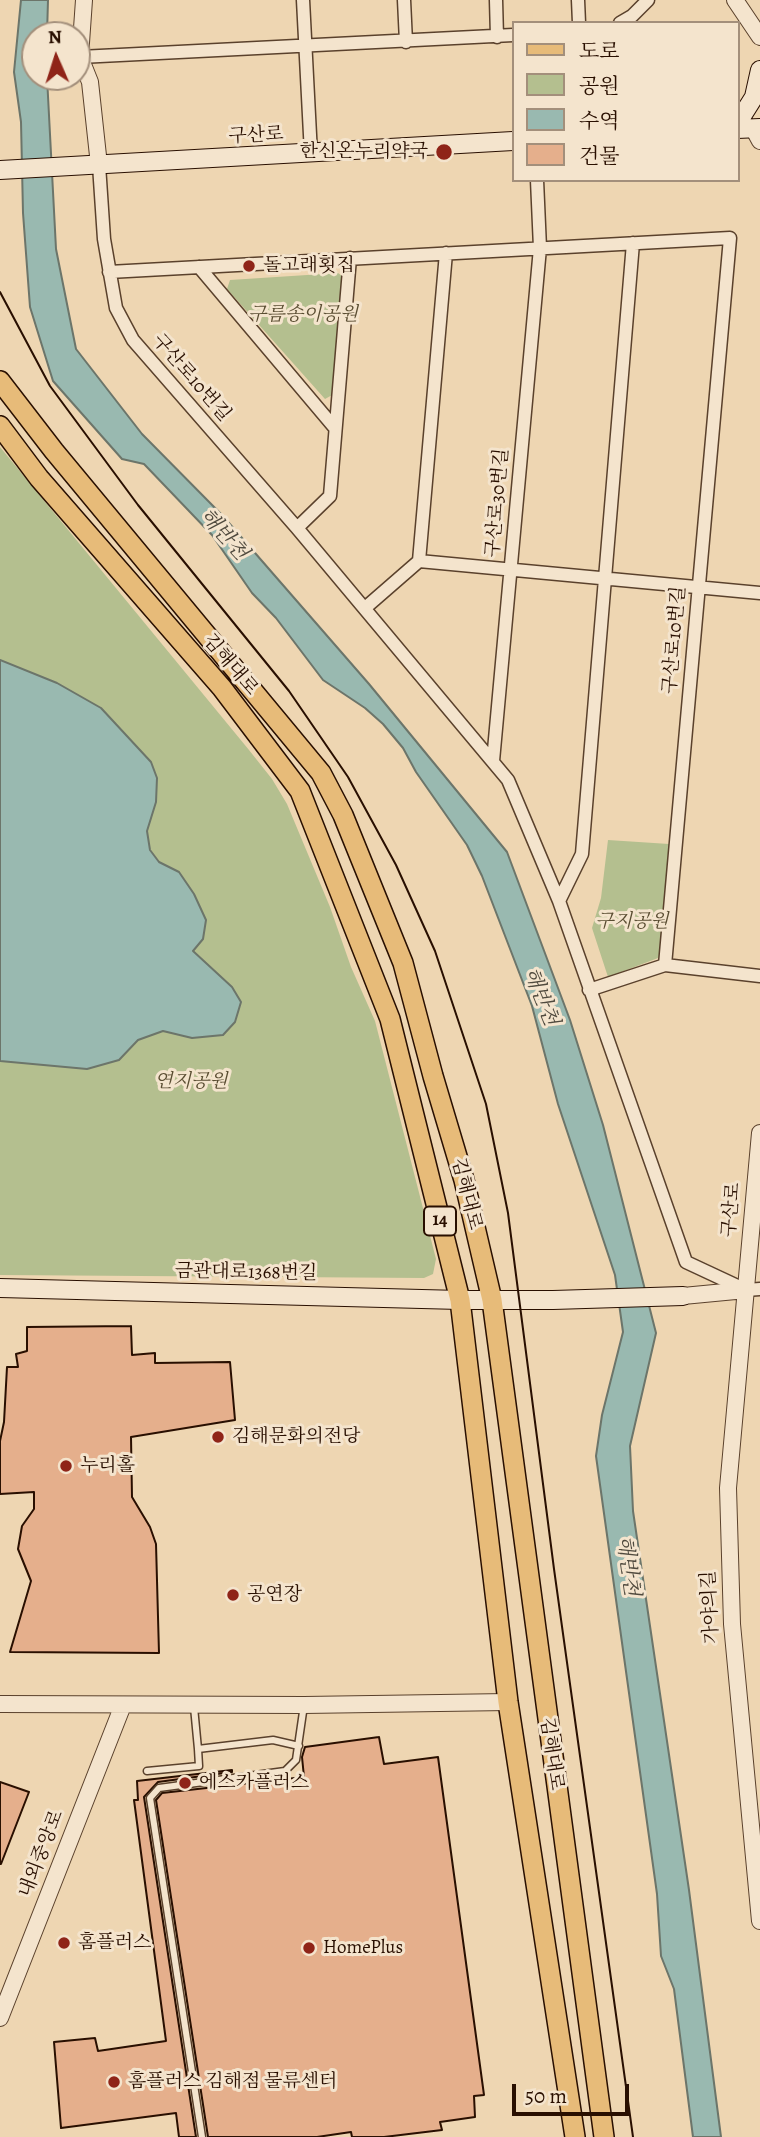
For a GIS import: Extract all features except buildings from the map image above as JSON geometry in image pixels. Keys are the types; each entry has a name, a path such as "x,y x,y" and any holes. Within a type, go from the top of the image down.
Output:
{"main road":[{"path":"750,130 760,71"},
{"name":"구산로","path":"2,170 512,141"},
{"name":"김해대로","path":"0,381 54,451 321,773 343,815 403,963 464,1181 492,1300 604,2137"},
{"name":"김해대로","path":"0,426 39,478 222,688 300,791 390,1018 460,1300 508,1702 575,2137"},
{"name":"금관대로1368번길","path":"0,1289 460,1300 683,1296"}],"street":[{"path":"82,21 83,0"},
{"path":"303,0 311,153"},
{"path":"404,0 406,42"},
{"path":"496,0 497,37"},
{"path":"578,0 579,21"},
{"path":"623,21 648,0"},
{"path":"735,0 760,37"},
{"path":"91,57 512,35"},
{"path":"90,91 92,165"},
{"name":"구산로10번길","path":"92,165 116,308 133,340 297,528 508,780 559,901 686,1262 753,1289"},
{"name":"구산로30번길","path":"493,761 540,248 537,182"},
{"name":"구산로10번길","path":"633,243 730,238 665,965"},
{"path":"109,272 633,243 582,854 559,901"},
{"path":"365,608 419,561 446,253"},
{"path":"297,528 330,496 350,258"},
{"path":"200,267 334,427"},
{"path":"419,561 760,593"},
{"path":"589,990 665,965 760,976"},
{"name":"구산로","path":"753,1289 760,1133"},
{"path":"683,1296 753,1289"},
{"name":"가야의길","path":"753,1289 728,1488 732,1624 760,1921"},
{"path":"0,1704 304,1705 508,1702"},
{"name":"내외중앙로","path":"0,2018 123,1705"}],"lane":[{"path":"146,1771 199,1766 194,1705"},
{"path":"202,2137 150,1798 159,1788 285,1771 296,1760 304,1705"},
{"path":"198,1749 273,1740 299,1746"}],"green space":[{"name":"구름송이공원","path":"338,273 350,282 334,394 325,399 227,289 230,280"},
{"name":"연지공원","path":"0,447 249,750 272,779 287,804 375,1021 436,1259 433,1274 424,1278 0,1275"},
{"name":"구지공원","path":"608,840 669,844 668,941 658,958 608,977 592,928 601,898"}],"water":[{"name":"해반천","path":"21,0 48,0 47,21 21,21 21,91 48,91 56,249 76,349 142,434 222,515 369,684 507,852 570,1020 603,1125 656,1333 630,1446 633,1511 689,1890 721,2137 693,2137 674,1989 661,1956 657,1894 596,1456 602,1415 623,1332 615,1275 558,1104 532,1006 482,876 467,845 416,772 403,748 365,708 323,680 276,618 252,593 212,535 144,464 122,459 53,381 30,307 23,213 21,122 14,72"},
{"path":"0,660 57,683 101,708 151,762 157,778 156,802 147,831 150,850 159,862 179,872 194,894 206,920 203,939 193,951 232,987 241,1002 235,1022 223,1035 192,1038 163,1031 138,1040 119,1060 87,1069 0,1061"}],"tram line":[{"path":"0,292 50,386 138,505 289,691 348,777 396,865 435,951 486,1104 508,1213 554,1569 633,2137"}],"place":[{"name":"한신온누리약국","path":"444,152"},
{"name":"돌고래횟집","path":"249,266"},
{"name":"김해문화의전당","path":"218,1437"},
{"name":"누리홀","path":"66,1466"},
{"name":"공연장","path":"233,1595"},
{"name":"에스카플러스","path":"185,1783"},
{"name":"홈플러스","path":"64,1943"},
{"name":"HomePlus","path":"309,1948"},
{"name":"홈플러스 김해점 물류센터","path":"114,2082"}]}
